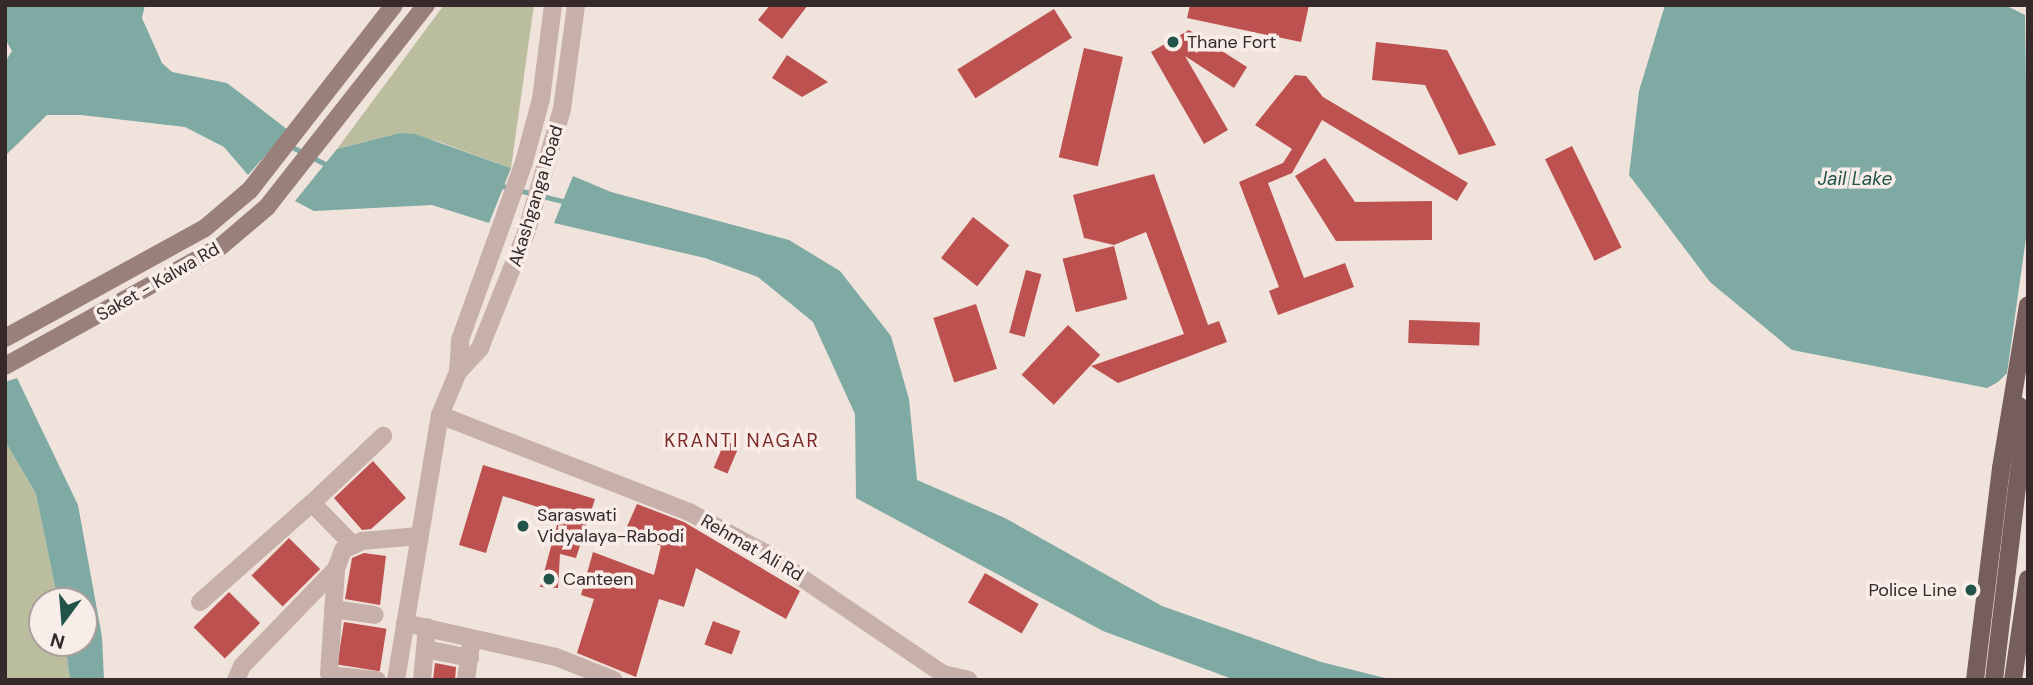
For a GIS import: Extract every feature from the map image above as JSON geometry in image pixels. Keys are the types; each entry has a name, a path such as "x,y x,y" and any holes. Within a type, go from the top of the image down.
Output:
{"main road":[{"name":"Saket - Kalwa Rd","path":"5,338 205,228 250,190 312,114 394,5"},
{"name":"Saket - Kalwa Rd","path":"5,366 79,328 220,247 267,207 332,130 426,5"},
{"path":"1975,680 2028,305"},
{"path":"67,306 79,328"},
{"path":"1994,680 2022,445 2020,353"},
{"path":"2013,680 2025,624 2028,579"}],"street":[{"name":"Akashganga Road","path":"396,680 440,415 458,372 460,340 504,225 524,162 541,99 553,5"},
{"name":"Akashganga Road","path":"458,372 480,348 526,233 562,109 576,5"},
{"name":"Rehmat Ali Rd","path":"440,415 688,512 834,597 934,669 968,680"},
{"path":"200,602 383,436"},
{"path":"312,503 353,545"},
{"path":"377,680 336,678 329,673 336,569 343,550 353,545 419,536"},
{"path":"241,675 336,569"},
{"path":"333,610 375,615"},
{"path":"405,623 473,636 556,657 578,674 609,679"},
{"path":"422,680 427,627"},
{"path":"466,680 473,636"},
{"path":"425,649 470,658"}],"green space":[{"path":"444,5 534,5 511,168 437,141 400,133 337,149"},
{"path":"5,441 36,494 55,587 28,587 28,657 67,657 70,680 5,680"}],"water":[{"path":"5,5 145,5 142,18 162,63 172,72 227,83 288,130 248,175 224,147 185,127 81,115 47,115 5,156 5,62 12,51 5,39"},
{"name":"Jail Lake","path":"1665,5 2005,5 2025,15 2028,224 2007,373 1998,382 1987,388 1792,350 1710,282 1629,175 1639,91"},
{"path":"400,133 415,134 511,168 489,223 432,205 314,211 295,201 337,149"},
{"path":"573,176 611,192 789,240 840,271 891,336 909,399 917,480 1005,518 1162,606 1321,662 1393,680 1235,680 1103,631 856,498 855,414 813,322 758,277 705,258 554,223"},
{"path":"17,378 78,505 93,587 55,587 36,494 5,441 5,382"},
{"path":"98,615 104,680 70,680 67,657 98,657"}],"building":[{"path":"770,5 808,5 782,39 758,20"},
{"path":"1190,5 1309,5 1301,42 1187,18"},
{"path":"1054,9 1072,38 975,98 957,69"},
{"path":"1189,30 1247,67 1234,88 1185,56 1228,130 1204,144 1151,52"},
{"path":"1376,42 1447,50 1496,145 1459,155 1425,85 1372,80"},
{"path":"1084,48 1123,57 1098,166 1059,157"},
{"path":"787,55 828,82 802,97 772,78"},
{"path":"1295,75 1306,76 1323,97 1468,183 1457,201 1322,120 1292,173 1268,183 1304,278 1345,263 1354,287 1278,315 1269,291 1279,287 1239,182 1283,163 1292,149 1255,125"},
{"path":"1572,146 1622,248 1595,261 1545,159"},
{"path":"1325,158 1355,202 1432,201 1432,240 1336,241 1295,176"},
{"path":"1154,174 1208,325 1219,321 1227,342 1118,383 1091,366 1184,334 1146,232 1114,245 1084,238 1073,195"},
{"path":"973,217 1009,245 977,286 941,258"},
{"path":"1114,246 1127,299 1076,312 1063,259"},
{"path":"1026,270 1041,274 1025,337 1009,333"},
{"path":"976,304 997,369 954,383 933,318"},
{"path":"1409,320 1480,322 1479,345 1408,343"},
{"path":"1068,325 1100,355 1054,405 1022,375"},
{"path":"725,441 739,447 727,474 714,468"},
{"path":"373,461 406,498 371,529 362,530 334,498"},
{"name":"Saraswati Vidyalaya-Rabodi","path":"483,465 595,499 576,558 560,554 558,588 540,587 560,514 503,496 486,553 459,545"},
{"path":"637,504 684,522 800,591 786,619 696,568 684,607 659,599 636,677 577,653 594,599 581,595 593,552 654,575 661,546 625,531"},
{"path":"289,538 320,569 283,607 252,575"},
{"path":"364,553 386,556 380,605 345,599 352,558"},
{"path":"985,573 1039,604 1022,633 968,602"},
{"path":"229,592 260,623 225,658 194,627"},
{"path":"713,621 740,631 732,654 704,644"},
{"path":"344,622 386,629 380,671 337,664"},
{"path":"435,663 456,667 455,680 433,680"}],"waterway":[{"path":"290,146 331,167"},
{"path":"498,185 570,203"}],"place":[{"name":"Thane Fort","path":"1173,42"},
{"name":"Saraswati Vidyalaya-Rabodi","path":"523,526"},
{"name":"Canteen","path":"549,579"},
{"name":"Police Line","path":"1971,590"}],"district":[{"name":"KRANTI NAGAR","path":"742,441"}]}
